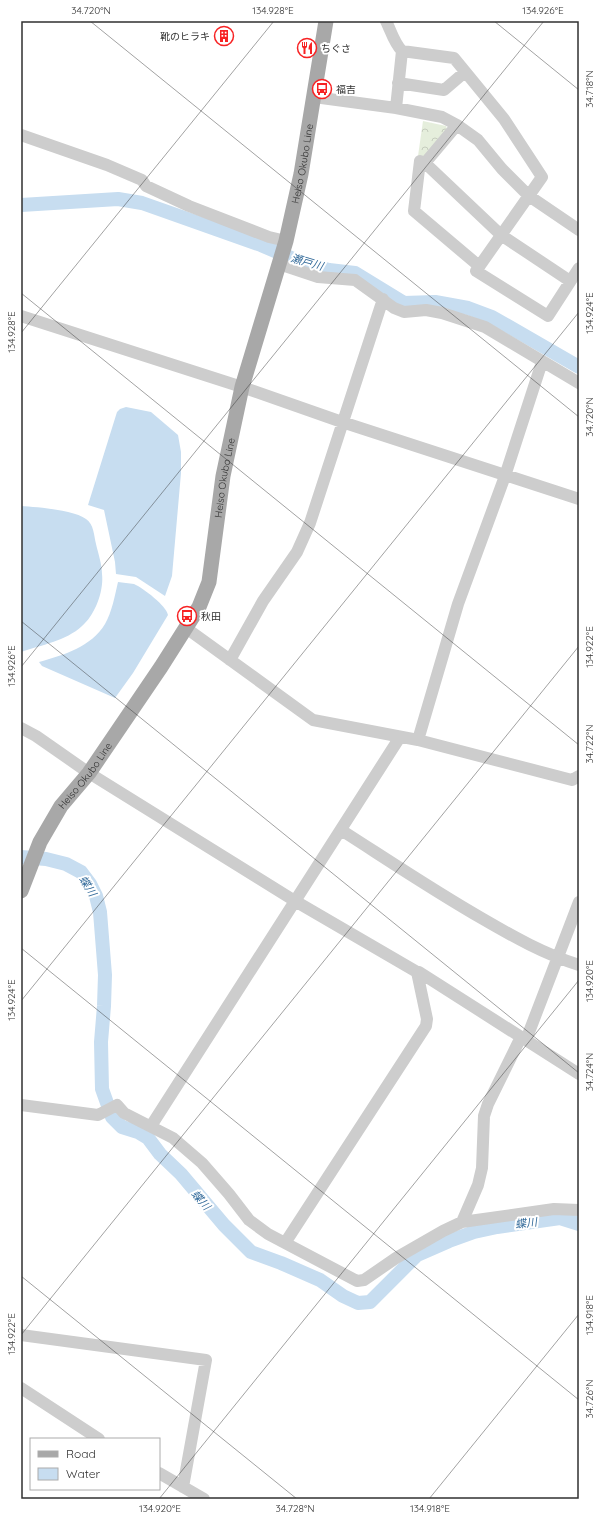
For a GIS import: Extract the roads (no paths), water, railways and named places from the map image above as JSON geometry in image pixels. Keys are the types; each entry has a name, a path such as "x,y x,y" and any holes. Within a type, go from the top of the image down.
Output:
{"main road":[{"name":"Heiso Okubo Line","path":"21,891 38,848 61,806 90,773 186,628 199,607 209,582 223,476 242,387 282,254 301,174 326,21"}],"street":[{"path":"386,21 397,46 402,51 454,58 504,119 542,177 502,236 476,270 548,316 579,268"},
{"path":"396,108 402,51"},
{"path":"398,83 444,90 465,72"},
{"path":"314,97 396,108 442,117 457,125 478,140 502,169 529,196 579,230"},
{"path":"425,163 457,125"},
{"path":"21,135 107,165 142,180 146,186 189,206 269,237 282,254 318,277 355,280 394,308 404,312 426,310 442,313 485,327 579,383"},
{"path":"479,266 414,211 420,161 425,163 502,236 570,281"},
{"path":"230,660 263,601 297,552 310,523 383,299"},
{"path":"21,316 242,387 342,422 579,499"},
{"path":"418,740 458,604 505,476 542,362"},
{"path":"186,628 313,720 418,740 572,780 579,776"},
{"path":"21,728 36,736 90,773 295,901 419,972 579,1074"},
{"path":"151,1126 400,737"},
{"path":"341,830 455,903 520,941 557,958 579,965"},
{"path":"526,1040 579,902"},
{"path":"285,1243 426,1026 427,1019 417,972"},
{"path":"462,1222 478,1185 482,1168 484,1116 488,1104 520,1039 526,1040"},
{"path":"21,1105 98,1115 117,1105 124,1114 173,1138 202,1163 249,1220 268,1234 357,1281 364,1280 396,1258 462,1222 554,1209 579,1210"},
{"path":"21,1335 206,1360 183,1487"},
{"path":"21,1388 97,1438"},
{"path":"160,1474 204,1499"}],"water":[{"path":"126,407 151,412 178,435 181,452 181,473 172,576 165,596 136,577 116,574 115,562 104,510 88,505 117,412"},
{"path":"21,506 64,511 73,513 89,521 93,530 100,559 102,570 102,588 98,602 91,616 76,631 61,639 21,652"},
{"path":"118,582 134,584 143,589 164,607 168,615 133,673 115,698 42,666 39,662 76,649 92,639 99,632 110,614"}],"waterway":[{"name":"瀬戸川","path":"21,205 118,199 142,203 261,245 305,264 329,270 355,273 404,303 435,302 468,308 492,317 579,367"},
{"name":"蝶川","path":"21,857 46,859 66,864 81,872 90,884 96,896 100,912 105,975 101,1042 102,1089 112,1117 122,1127 138,1132 148,1138 160,1154 181,1174 224,1225 251,1252 320,1280 343,1296 358,1303 370,1302 417,1255 449,1241 474,1232 497,1227 560,1218 579,1224"}],"place":[{"name":"靴のヒラキ","path":"224,36"},
{"name":"ちぐさ","path":"307,48"},
{"name":"福吉","path":"322,89"},
{"name":"秋田","path":"187,616"}]}
